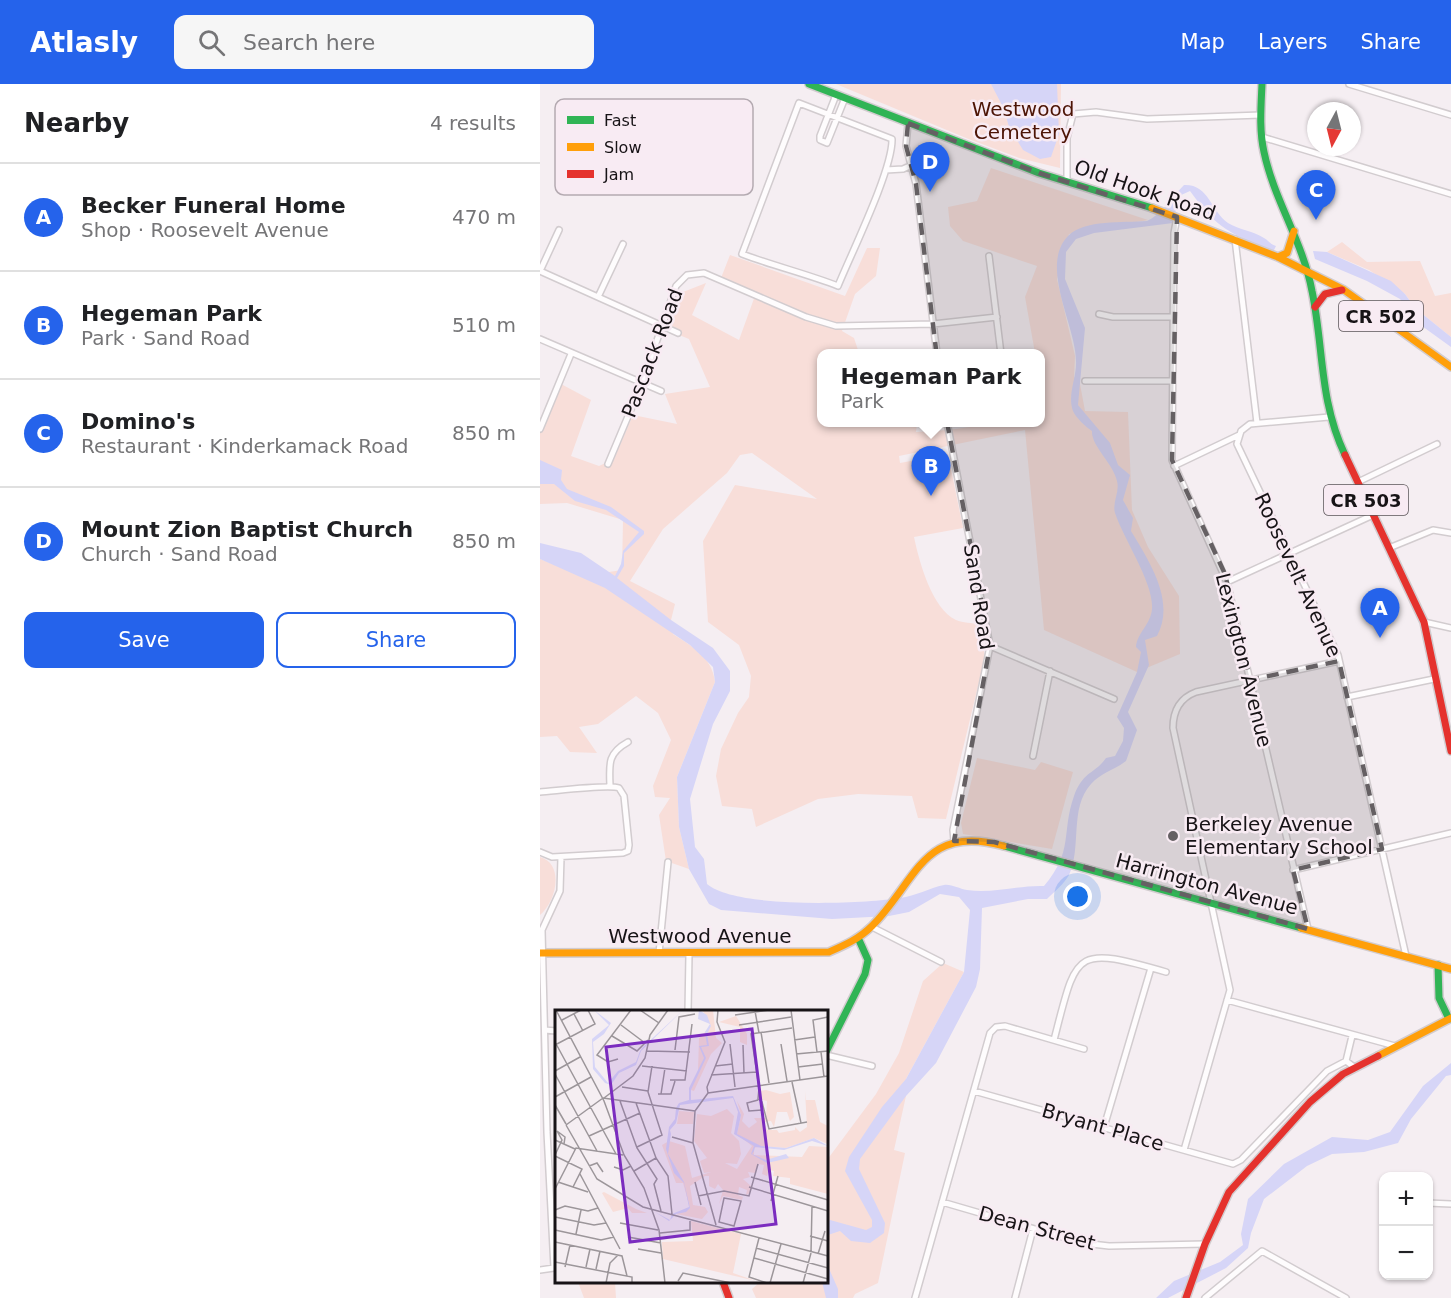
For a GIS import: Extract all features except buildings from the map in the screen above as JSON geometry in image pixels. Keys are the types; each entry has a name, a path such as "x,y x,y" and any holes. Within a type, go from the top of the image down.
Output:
{"street":[{"name":"Old Hook Road","path":"809,84 1066,181 1177,217 1278,257 1344,290 1451,367"},
{"name":"CR 503","path":"1262,84 1262,137 1268,166 1294,229 1307,271 1315,307 1320,374 1329,417 1424,622 1434,679 1451,751"},
{"path":"1349,84 1451,115"},
{"path":"836,95 820,140 827,142 830,140 836,117 845,98"},
{"path":"799,103 836,117 892,139 886,170 838,286 811,276 787,271 742,254 799,103"},
{"path":"1066,181 1070,118 1080,112 1147,119 1261,115"},
{"path":"908,123 906,146 912,165 936,349"},
{"path":"1262,137 1451,194"},
{"path":"886,170 912,165"},
{"name":"Lexington Avenue","path":"1177,217 1174,233 1171,452 1174,466 1227,582 1308,929"},
{"path":"1278,257 1287,253 1294,229"},
{"path":"558,230 540,271 678,333"},
{"path":"1235,239 1257,423"},
{"path":"598,297 623,244"},
{"path":"989,256 1000,349"},
{"name":"Pascack Road","path":"608,464 642,383 676,286 681,279 695,273 704,273 806,317 836,326 933,324 997,317"},
{"path":"1315,307 1325,294 1334,290 1344,290"},
{"path":"1098,314 1113,317 1173,317"},
{"path":"540,339 661,392"},
{"path":"540,429 571,354"},
{"path":"1085,381 1172,381"},
{"path":"1174,466 1239,435 1245,427 1257,423 1329,417"},
{"name":"Sand Road","path":"948,427 990,646 953,830 954,841"},
{"name":"Roosevelt Avenue","path":"1239,435 1238,449 1339,661 1406,956"},
{"path":"1358,482 1437,444"},
{"path":"1227,582 1373,515"},
{"path":"1389,548 1427,531 1440,530 1451,533"},
{"path":"1424,622 1451,628"},
{"path":"990,646 1114,699"},
{"path":"1184,1150 1230,990 1174,735 1174,713 1186,697 1196,692 1339,661"},
{"path":"1033,756 1050,671"},
{"path":"1347,697 1434,679"},
{"path":"610,785 610,757 616,749 628,742"},
{"path":"540,792 610,785 619,788 624,796 628,851 561,857 546,856 540,852"},
{"path":"1293,870 1451,833"},
{"path":"828,1048 867,967 865,949 859,940 930,854 954,841"},
{"name":"Harrington Avenue","path":"954,841 988,841 1451,969"},
{"path":"540,1270 554,1270 541,953 542,930 560,891 561,857"},
{"path":"659,953 668,862"},
{"path":"872,927 941,962"},
{"name":"Westwood Avenue","path":"541,953 829,952 859,940"},
{"path":"688,1010 689,954"},
{"path":"1054,1040 1070,980 1082,963 1102,956 1166,972"},
{"path":"1186,1298 1205,1244 1229,1192 1319,1092 1354,1067 1450,1018 1439,998 1438,966"},
{"path":"1104,1128 1151,968"},
{"path":"1227,1000 1395,1047"},
{"path":"915,1298 990,1033 996,1027 1005,1026 1084,1049"},
{"path":"544,1030 555,1030"},
{"path":"1352,1036 1346,1061 1354,1067"},
{"path":"828,1050 872,1066"},
{"name":"Bryant Place","path":"974,1091 1233,1164 1241,1160 1327,1071 1346,1061"},
{"name":"Dean Street","path":"942,1202 1083,1243 1109,1246 1205,1244"},
{"path":"1433,1203 1451,1204"},
{"path":"1015,1298 1033,1229"},
{"path":"1209,1297 1262,1251 1346,1298"},
{"path":"724,1283 729,1298"}],"highlighted area":[{"path":"908,123 1039,173 1177,217 1172,460 1225,574 1250,680 1339,661 1382,849 1293,870 1308,929 994,842 954,841 990,646 941,391 916,184 906,146"}],"green space":[{"name":"Westwood Cemetery","path":"836,84 1061,84 1060,168 1019,158"},
{"path":"991,168 1148,220 1069,234 1057,279 1075,356 1074,378 1078,373 1085,411 1128,412 1132,510 1148,547 1179,596 1180,654 1137,672 1044,630 1025,430 899,456 900,463 948,454 963,528 914,537 919,559 933,595 940,606 956,620 979,624 985,657 946,819 918,818 912,796 858,794 818,799 756,827 752,809 722,806 716,776 721,749 738,713 749,697 751,676 739,645 708,622 703,541 735,485 817,499 752,453 740,455 727,473 663,529 630,581 675,604 671,620 673,634 706,659 715,682 677,777 679,827 689,869 666,861 659,815 670,798 655,797 653,786 671,740 658,713 636,696 598,724 579,727 597,753 570,752 557,736 540,737 540,559 583,576 622,570 623,520 567,503 540,504 540,420 545,422 561,384 591,400 571,456 599,466 614,459 633,415 677,424 665,394 710,387 689,339 662,328 678,294 706,283 692,315 739,340 756,293 721,278 730,255 845,296 867,248 880,248 876,276 855,294 842,331 854,338 858,349 817,349 817,427 917,427 916,432 970,427 1045,427 1045,349 1034,349 1025,297 1037,266 963,241 950,226 948,207 977,201"},
{"path":"1342,242 1367,262 1420,261 1435,296 1451,293 1451,337 1415,308 1405,294 1369,270 1327,252"},
{"path":"977,758 1035,770 1041,762 1073,772 1052,849 963,834 961,823"},
{"path":"540,857 553,867 555,884 554,893 546,909 540,915"},
{"path":"943,963 964,972 906,1079 906,1096 894,1150 905,1153 878,1283 855,1294 853,1298 756,1298 752,1289 759,1283 828,1283 828,1159 876,1094 899,1053 923,981"},
{"path":"578,1283 615,1283 616,1298 584,1298"}],"water":[{"path":"991,84 1057,84 1059,134 1051,157 1040,159 1023,150 1009,127 1004,109"},
{"path":"1184,185 1192,186 1204,193 1228,223 1260,236 1276,246 1273,252 1226,229 1209,215 1190,191 1179,196 1173,223 1094,233 1076,239 1066,252 1065,279 1085,328 1078,405 1110,443 1118,465 1130,475 1123,500 1133,518 1131,531 1152,568 1162,595 1162,623 1157,636 1145,640 1149,665 1128,712 1137,730 1126,761 1095,780 1084,794 1078,816 1073,864 1064,882 1047,899 1028,899 982,908 980,969 976,987 936,1063 906,1096 860,1159 859,1169 885,1223 884,1233 870,1243 851,1241 840,1231 828,1235 830,1220 866,1230 872,1227 872,1220 845,1171 849,1157 882,1107 906,1079 964,972 970,910 959,897 940,894 909,912 889,916 832,919 721,910 709,904 689,869 679,827 677,777 715,682 713,667 690,645 605,588 540,559 540,543 581,553 615,576 621,564 623,551 639,532 606,510 575,501 554,484 540,484 540,460 562,470 561,480 567,489 611,507 644,531 644,534 624,553 624,566 617,578 671,620 713,648 730,671 730,691 713,724 690,799 695,847 704,859 707,884 722,892 744,898 800,903 858,902 900,898 944,885 977,891 1044,886 1060,862 1070,809 1081,782 1106,758 1115,756 1123,741 1124,728 1117,717 1137,672 1141,652 1136,647 1137,642 1152,609 1144,574 1115,513 1114,505 1118,485 1115,474 1095,443 1092,431 1076,417 1071,405 1076,361 1061,297 1057,263 1060,249 1068,236 1075,231 1094,224 1147,221 1162,210"},
{"path":"1313,251 1327,252 1391,281 1405,294 1415,308 1451,337 1451,347 1415,321 1400,299 1367,281 1315,259"},
{"path":"1451,1063 1451,1075 1446,1076 1411,1119 1398,1143 1364,1152 1332,1154 1307,1166 1264,1199 1251,1233 1248,1248 1226,1268 1168,1298 1156,1298 1174,1281 1220,1262 1243,1245 1241,1234 1248,1199 1284,1164 1332,1137 1368,1140 1390,1132 1423,1086"},
{"path":"828,1266 838,1289 838,1298 826,1298 822,1283 828,1283"}],"traffic: fast":[{"path":"809,84 1039,173 1152,208"},
{"path":"1262,84 1262,144 1274,187 1308,273 1316,312 1326,394 1345,455"},
{"path":"1004,846 1301,928"},
{"path":"828,1048 865,974 868,960 859,940"},
{"path":"1438,965 1439,998 1449,1019"}],"traffic: slow":[{"path":"1152,208 1278,257 1344,290 1451,367"},
{"path":"1278,257 1287,253 1294,231"},
{"path":"540,953 829,952 867,931 887,909 912,875 939,849 956,842 977,841 1004,846"},
{"path":"1301,928 1451,969"},
{"path":"1378,1056 1451,1018"}],"traffic: jam":[{"path":"1315,307 1325,294 1342,290"},
{"path":"1345,455 1424,622 1451,751"},
{"path":"1186,1298 1205,1244 1229,1192 1310,1102 1343,1074 1378,1056"},
{"path":"723,1283 729,1298"}],"place":[{"name":"Mount Zion Baptist Church","path":"930,192"},
{"name":"Domino's","path":"1316,220"},
{"name":"Hegeman Park","path":"931,496"},
{"name":"Becker Funeral Home","path":"1380,638"},
{"name":"Berkeley Avenue Elementary School","path":"1173,836"}]}
